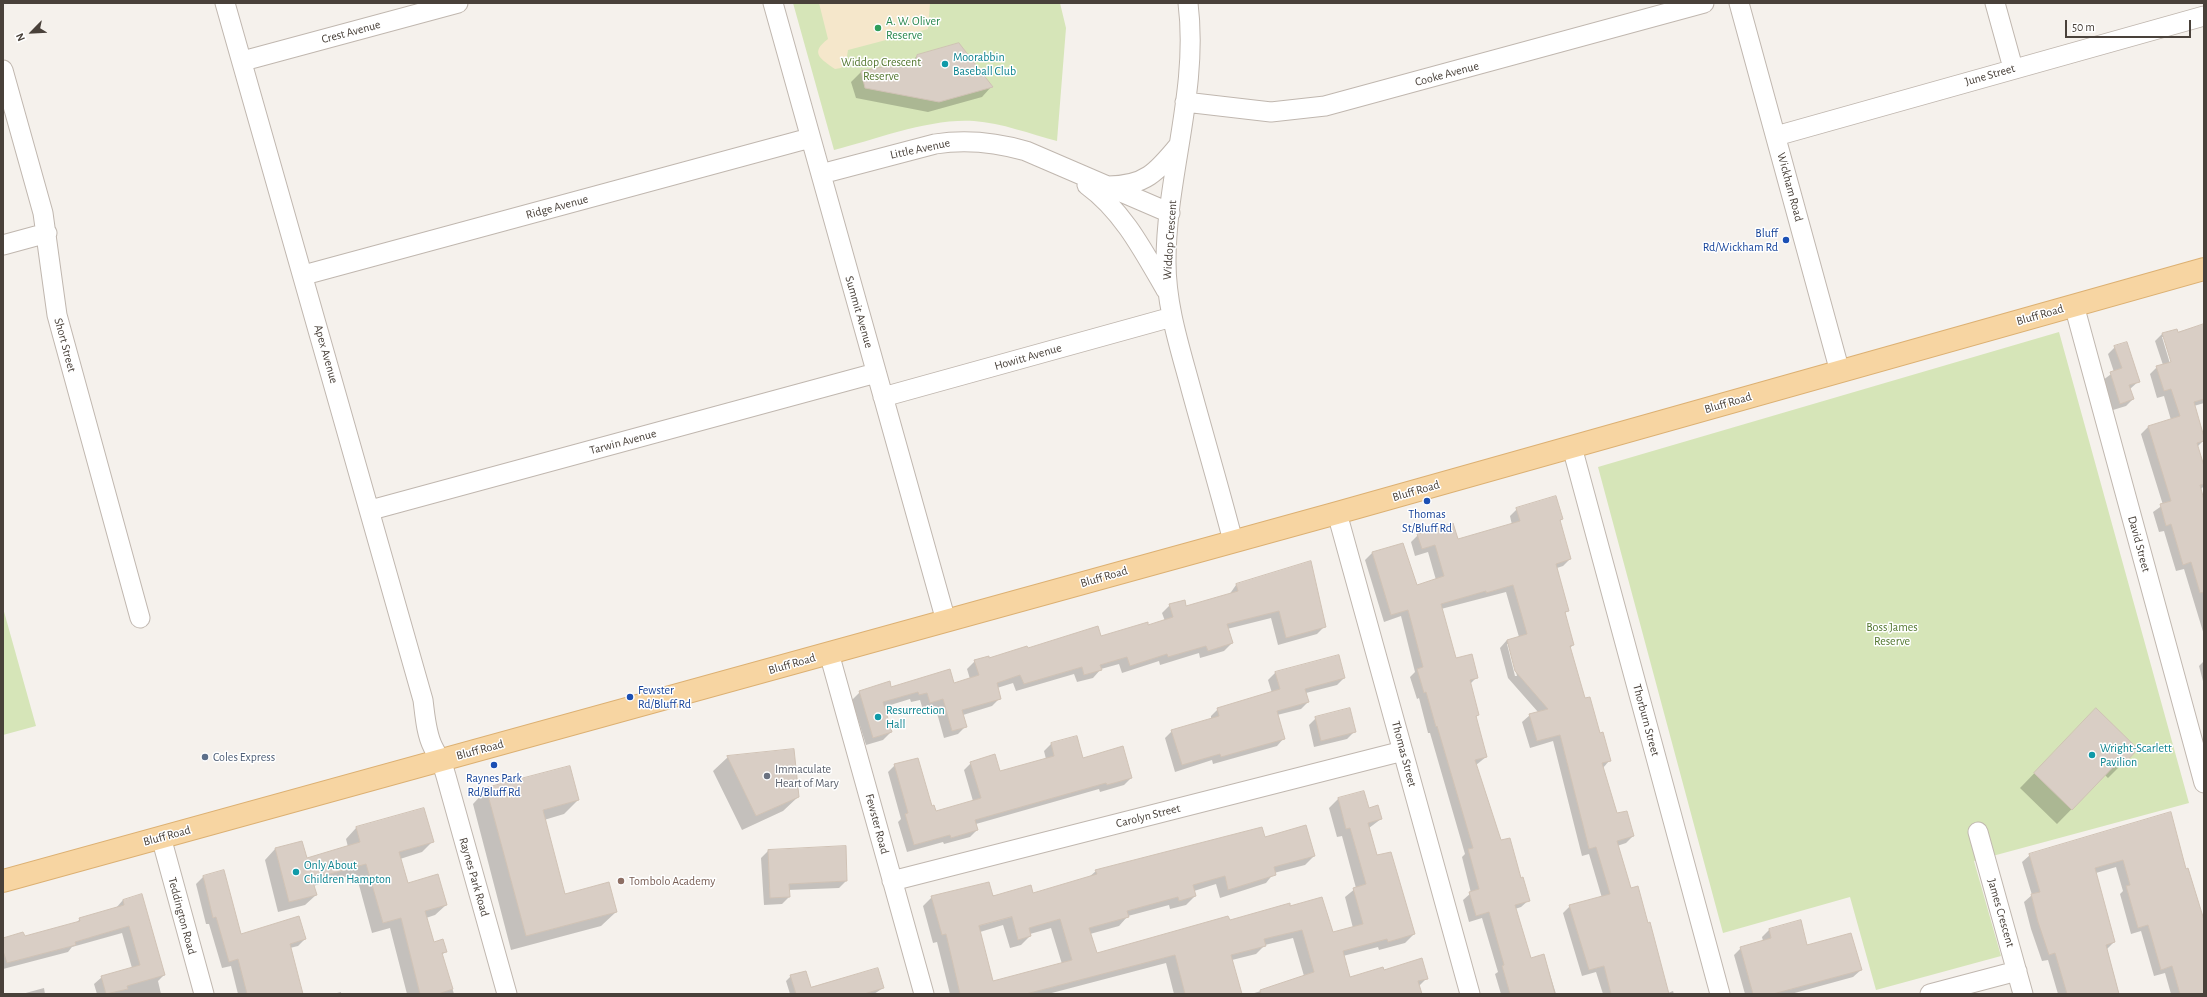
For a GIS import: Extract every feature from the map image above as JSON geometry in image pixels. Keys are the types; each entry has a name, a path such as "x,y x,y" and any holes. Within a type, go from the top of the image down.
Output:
{"main road":[{"name":"Bluff Road","path":"3,881 1337,513 2204,269"}],"street":[{"name":"Crest Avenue","path":"243,61 439,6 458,3"},
{"name":"Summit Avenue","path":"773,3 946,621"},
{"name":"Widdop Crescent","path":"1188,3 1190,46 1185,102 1169,220 1166,262 1167,293 1172,317 1233,541"},
{"name":"Cooke Avenue","path":"1185,102 1271,112 1325,106 1704,3"},
{"name":"Wickham Road","path":"1739,3 1840,372"},
{"path":"1995,3 2013,68"},
{"name":"Apex Avenue","path":"227,5 371,510 423,700 435,723 442,744 442,760"},
{"name":"June Street","path":"1776,136 2013,68 2204,16"},
{"name":"Short Street","path":"3,70 37,188 47,233 57,315 140,618"},
{"name":"Ridge Avenue","path":"304,275 810,138"},
{"name":"Little Avenue","path":"821,174 914,148 954,141 1005,145 1048,159 1104,190 1169,220"},
{"name":"Little Avenue","path":"1104,190 1129,185 1151,176 1159,170 1179,145"},
{"name":"Little Avenue","path":"1104,190 1139,242 1167,293"},
{"path":"3,245 47,233"},
{"name":"David Street","path":"2074,305 2204,783"},
{"name":"Howitt Avenue","path":"883,397 1172,317"},
{"name":"Tarwin Avenue","path":"371,510 876,373"},
{"name":"Thorburn Street","path":"1572,447 1720,994"},
{"name":"Thomas Street","path":"1337,513 1470,994"},
{"name":"Fewster Road","path":"829,653 924,994"},
{"name":"Carolyn Street","path":"892,881 1403,751"},
{"name":"Raynes Park Road","path":"442,760 507,994"},
{"name":"James Crescent","path":"1978,832 2023,994"},
{"name":"Teddington Road","path":"161,837 204,994"},
{"path":"1930,994 2017,971"}],"green space":[{"name":"Widdop Crescent Reserve","path":"793,3 1060,3 1066,28 1057,141 995,124 974,121 957,121 904,130 834,150"},
{"name":"Boss James Reserve","path":"2059,332 2189,803 1974,861 2001,956 1876,990 1850,897 1723,933 1598,467"},
{"path":"3,608 36,726 3,735"}],"sand":[{"name":"A. W. Oliver Reserve","path":"819,3 930,3 928,29 848,50 846,62 841,68 835,69 819,56 818,52 822,44 828,39"}],"building":[{"name":"Moorabbin Baseball Club","path":"959,43 993,87 939,102 865,88 861,71 916,61 917,55"},
{"path":"2204,324 2204,399 2194,402 2204,437 2204,441 2197,443 2204,466 2204,484 2200,485 2204,500 2204,592 2200,593 2191,562 2183,565 2171,524 2166,526 2160,504 2171,501 2148,426 2180,416 2171,389 2164,391 2156,366 2171,362 2162,333 2177,329 2178,332"},
{"path":"2127,342 2140,382 2129,385 2134,399 2120,404 2110,372 2122,368 2114,346"},
{"path":"1556,496 1563,519 1560,520 1571,559 1556,564 1569,611 1565,612 1574,645 1570,646 1585,698 1590,697 1600,733 1603,732 1611,761 1602,763 1617,813 1627,811 1634,836 1617,841 1631,888 1638,886 1648,923 1650,922 1669,994 1611,994 1604,966 1589,970 1569,905 1610,894 1596,847 1589,849 1560,735 1537,741 1529,714 1548,709 1515,671 1507,640 1527,634 1513,585 1441,604 1456,658 1472,654 1478,678 1470,680 1479,715 1476,716 1487,757 1475,760 1501,840 1510,838 1521,878 1523,877 1530,901 1515,905 1531,958 1544,954 1555,994 1510,994 1502,966 1504,965 1489,912 1476,916 1469,892 1479,889 1468,849 1473,848 1437,726 1436,727 1426,692 1424,693 1417,669 1423,667 1408,610 1391,615 1372,552 1403,543 1417,585 1444,576 1435,545 1422,549 1417,534 1453,523 1458,539 1520,521 1516,508"},
{"path":"1311,561 1326,627 1286,638 1279,611 1227,624 1233,643 1208,651 1206,646 1168,657 1167,654 1130,666 1127,657 1100,665 1102,670 1084,675 1082,667 1024,684 1020,675 997,683 1001,699 962,710 967,727 952,731 943,699 930,703 927,693 919,695 918,692 883,702 892,732 873,738 859,691 890,681 891,687 950,669 954,683 979,675 974,660 989,656 989,658 1027,646 1028,648 1098,626 1101,636 1148,622 1148,625 1173,617 1169,604 1185,600 1186,606 1238,591 1236,584"},
{"path":"1339,655 1345,678 1305,689 1309,702 1277,711 1285,739 1221,757 1220,754 1182,765 1171,730 1219,716 1217,708 1280,689 1275,672"},
{"path":"1350,708 1356,732 1321,741 1315,717"},
{"name":"Wright-Scarlett Pavilion","path":"2096,708 2138,749 2123,765 2119,761 2072,810 2034,773"},
{"path":"1077,736 1083,758 1123,746 1132,778 1107,785 1106,783 975,820 978,830 951,838 950,835 914,845 905,814 908,813 894,764 918,758 932,806 934,805 936,811 981,798 970,762 995,754 1000,771 1054,756 1051,743"},
{"name":"Immaculate Heart of Mary","path":"794,749 799,797 756,816 727,756"},
{"path":"570,766 579,800 543,810 565,894 609,882 617,912 526,936 486,788"},
{"path":"1364,791 1369,808 1378,805 1382,819 1368,823 1377,855 1391,852 1415,934 1388,942 1387,939 1343,951 1350,977 1383,967 1384,970 1422,958 1428,979 1418,981 1422,994 1261,994 1260,990 1314,972 1302,930 1264,939 1266,946 1231,955 1242,994 1185,994 1175,955 1026,994 960,994 946,934 942,935 931,896 989,882 993,896 1031,885 1033,893 1097,874 1095,870 1262,827 1265,837 1306,825 1315,856 1274,867 1276,875 1228,890 1225,876 1193,885 1196,896 1179,901 1178,897 1127,911 1129,917 1089,928 1097,953 1228,916 1230,920 1290,903 1290,906 1322,897 1333,932 1363,924 1353,888 1366,884 1350,828 1346,829 1338,798","holes":["1012,917 1018,940 1031,936 1029,928 1060,919 1072,960 993,981 979,926"]},
{"path":"424,808 434,842 399,852 408,883 438,874 447,905 425,911 434,942 443,939 447,952 442,953 453,989 438,994 420,994 401,918 383,923 366,864 312,879 317,895 289,902 275,848 302,841 307,858 360,842 356,827"},
{"path":"2171,812 2186,869 2188,868 2204,920 2204,994 2180,994 2172,966 2161,970 2148,925 2138,928 2126,886 2130,885 2123,860 2095,868 2115,942 2106,945 2119,994 2067,994 2055,953 2049,955 2038,922 2031,894 2040,892 2029,854"},
{"path":"846,846 847,881 789,884 790,897 770,898 768,850"},
{"path":"224,870 241,934 299,916 306,939 290,944 303,994 247,994 238,959 229,962 216,917 213,918 203,876"},
{"path":"142,894 165,975 127,986 128,989 106,994 101,976 140,965 129,926 75,942 76,945 7,963 3,951 3,938 23,932 25,936 80,921 79,918 124,905 123,900"},
{"path":"1801,920 1807,945 1851,933 1862,970 1773,994 1753,994 1740,947 1771,938 1769,929"},
{"path":"878,968 884,988 864,994 796,994 790,975 806,971 811,987"}],"place":[{"name":"A. W. Oliver Reserve","path":"878,28"},
{"name":"Moorabbin Baseball Club","path":"945,64"},
{"name":"Bluff Rd/Wickham Rd","path":"1786,240"},
{"name":"Thomas St/Bluff Rd","path":"1427,501"},
{"name":"Fewster Rd/Bluff Rd","path":"630,697"},
{"name":"Resurrection Hall","path":"878,717"},
{"name":"Wright-Scarlett Pavilion","path":"2092,755"},
{"name":"Coles Express","path":"205,757"},
{"name":"Raynes Park Rd/Bluff Rd","path":"494,765"},
{"name":"Immaculate Heart of Mary","path":"767,776"},
{"name":"Only About Children Hampton","path":"296,872"},
{"name":"Tombolo Academy","path":"621,881"}]}
